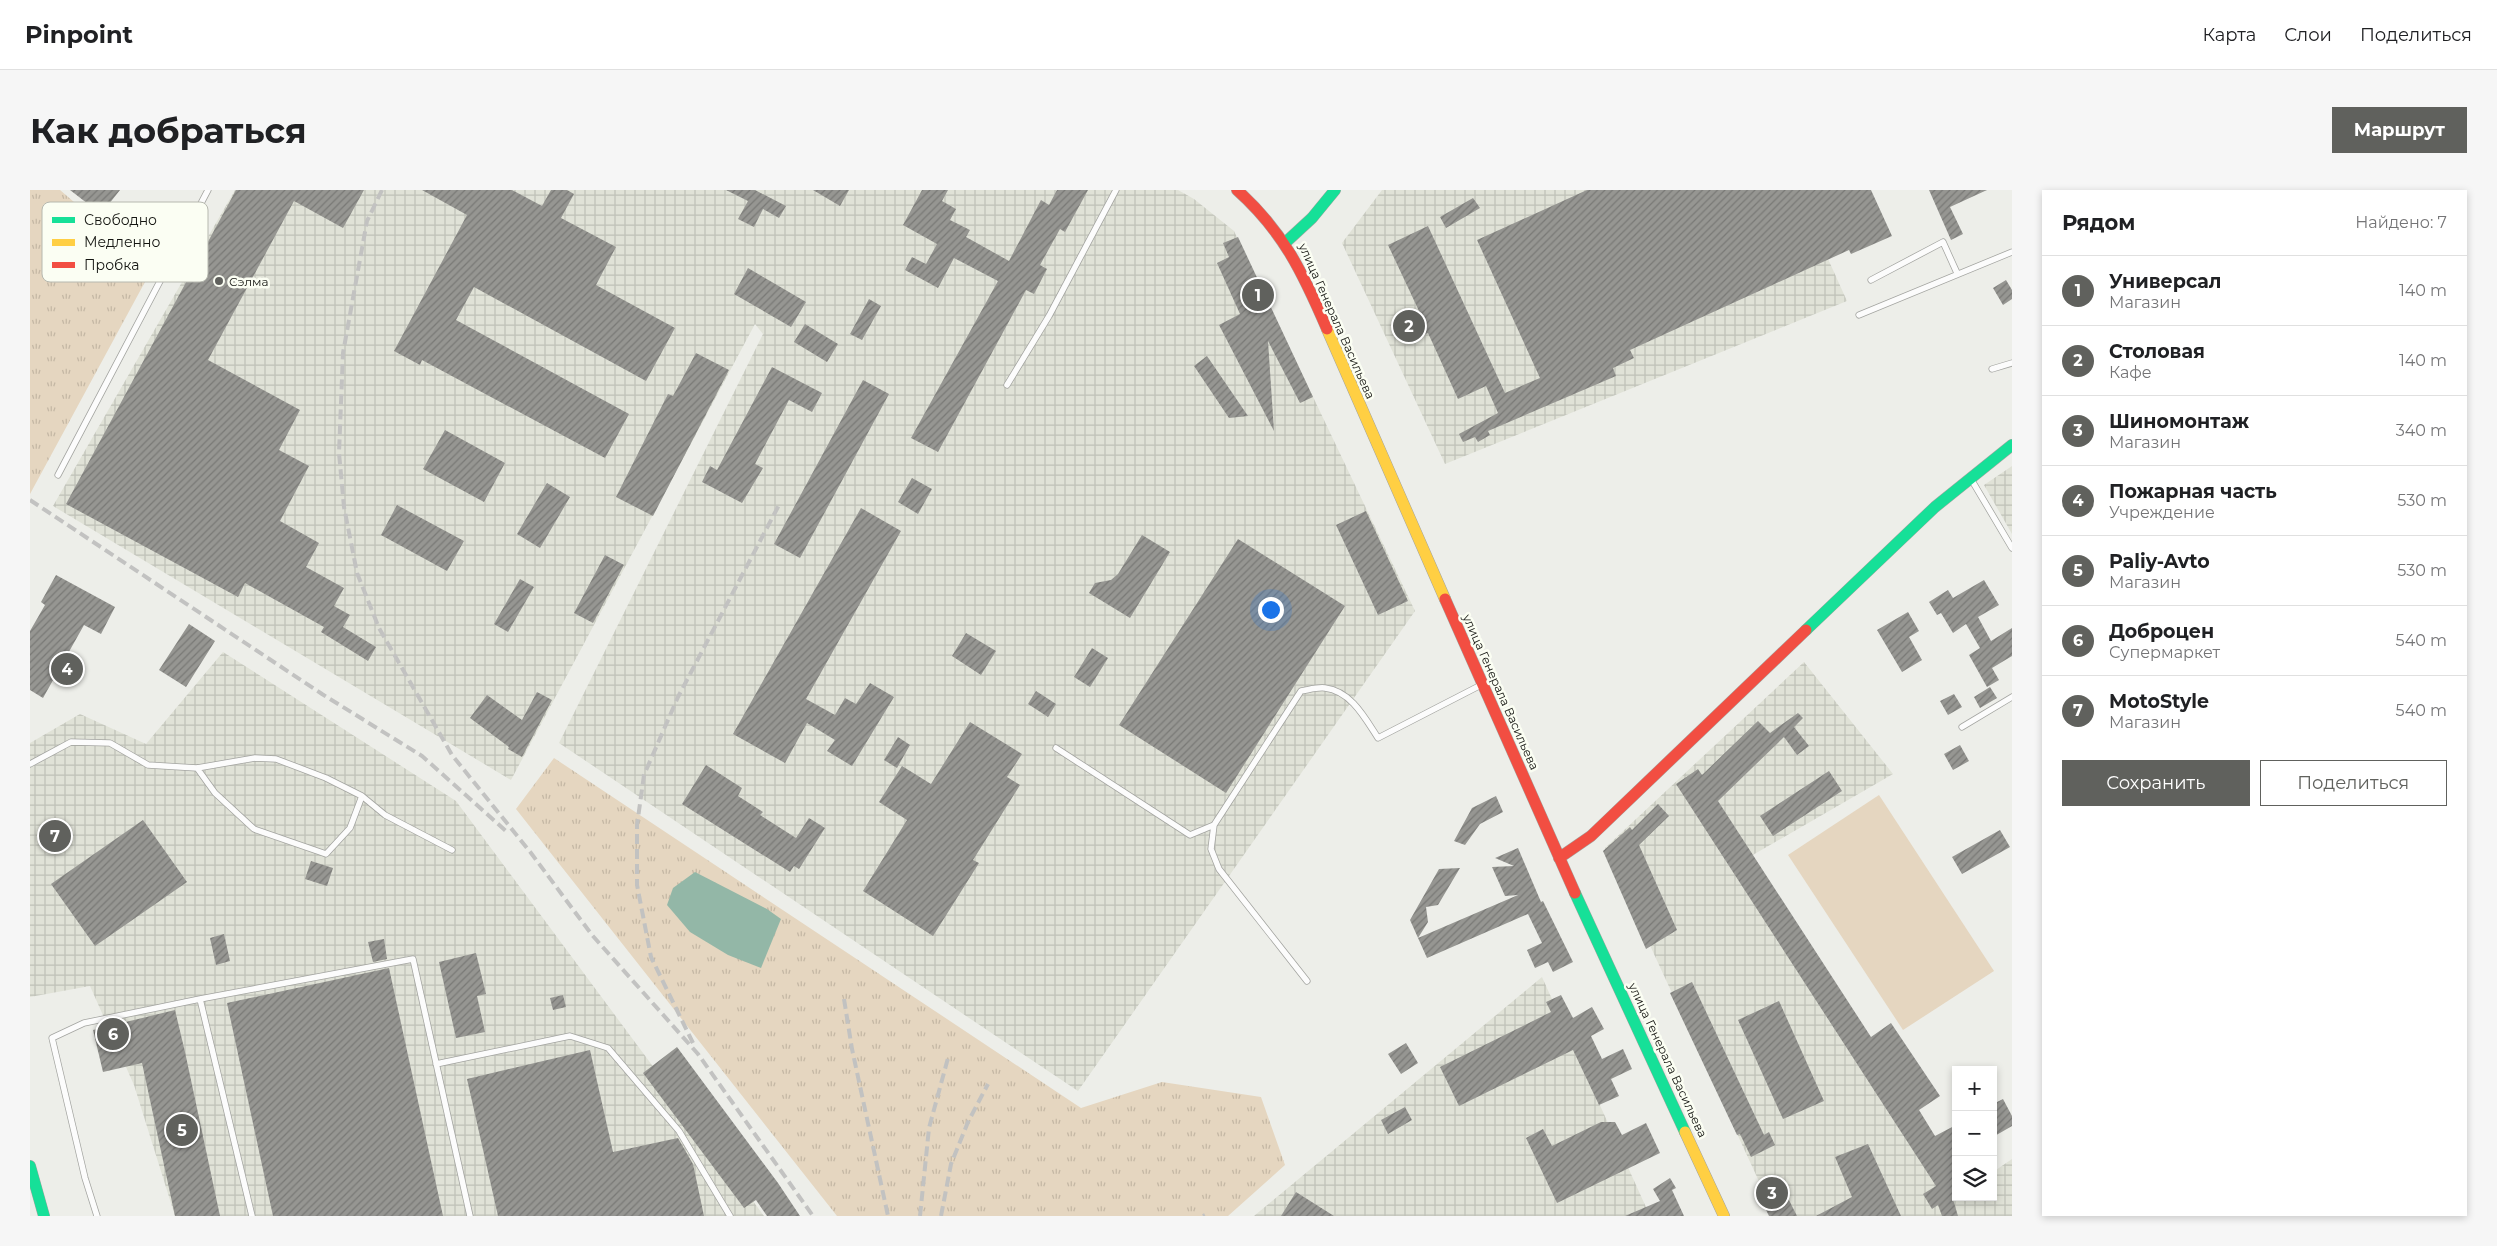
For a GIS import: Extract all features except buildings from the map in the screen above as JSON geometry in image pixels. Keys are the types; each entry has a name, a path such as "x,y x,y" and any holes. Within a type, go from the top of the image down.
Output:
{"main road":[{"name":"улица Генерала Васильева","path":"1237,190 1262,211 1286,242 1303,274 1559,858 1724,1216"},
{"path":"1286,242 1312,218 1334,190"},
{"path":"1559,858 1591,836 1935,507 2012,445"},
{"path":"30,1166 44,1216"}],"lane":[{"path":"202,202 208,190"},
{"path":"1007,385 1049,316 1116,190"},
{"path":"1870,280 1943,242 1957,273"},
{"path":"1860,315 1957,273 2012,252"},
{"path":"58,475 160,282"},
{"path":"1992,369 2012,363"},
{"path":"1970,477 2012,548"},
{"path":"1307,981 1219,868 1211,849 1214,824 1301,691 1323,687 1339,692 1358,707 1378,738 1483,684"},
{"path":"1962,727 2012,697"},
{"path":"30,764 71,742 110,743 148,765 197,768 255,758 276,759 326,778 362,796 386,814 452,850"},
{"path":"1056,748 1190,835 1214,824"},
{"path":"197,768 215,793 254,829 326,854 350,828 362,796"},
{"path":"97,1216 52,1038 84,1023 413,959 470,1216"},
{"path":"200,999 252,1216"},
{"path":"436,1064 570,1036 608,1048 679,1131 730,1216"}],"shaded area":[{"path":"235,190 1178,190 1194,199 1234,231 1415,611 1078,1091 559,743 763,334 755,324 511,780 53,506 182,282 208,282 208,237"},
{"path":"1382,190 1797,190 1847,301 1445,464 1342,243"},
{"path":"2012,466 2012,534 1984,485"},
{"path":"223,652 456,801 764,1216 175,1216 134,1085 90,986 30,997 30,743 80,714 146,744"},
{"path":"1804,662 1893,774 1732,867 1951,1201 1997,1201 1997,1169 2012,1159 2012,1216 1775,1216 1605,848"},
{"path":"695,872 767,909 781,919 761,968 728,955 690,932 667,905 673,888"},
{"path":"1542,977 1650,1216 1254,1216"}],"green space":[{"path":"30,190 60,190 74,202 42,202 42,282 145,282 30,494"},
{"path":"554,758 1081,1108 1162,1082 1261,1097 1285,1165 1228,1216 837,1216 516,809"},
{"path":"1879,795 1994,971 1903,1030 1788,855"}],"railway":[{"path":"382,190 367,221 343,353 339,453 344,507 357,573 379,628 452,755 531,853 592,935 698,1054 813,1216"},
{"path":"30,500 322,694 422,756 507,832"},
{"path":"693,1043 651,957 637,885 637,825 644,775 678,697 779,505"},
{"path":"844,999 852,1049 888,1216"},
{"path":"920,1216 929,1128 948,1058"},
{"path":"941,1216 951,1164 968,1122 988,1084"}],"traffic: fast":[{"path":"1286,242 1312,218 1335,190"},
{"path":"1806,630 1935,507 2012,445"},
{"path":"1575,893 1685,1132"},
{"path":"30,1166 44,1216"}],"traffic: slow":[{"path":"1327,329 1445,599"},
{"path":"1685,1132 1724,1216"}],"traffic: jam":[{"path":"1237,190 1253,205 1279,237 1300,271 1327,329"},
{"path":"1445,599 1575,893"},
{"path":"1559,858 1591,836 1806,630"}],"place":[{"name":"Сэлма","path":"219,281"},
{"name":"Универсал","path":"1258,295"},
{"name":"Столовая","path":"1409,326"},
{"name":"Пожарная часть","path":"67,669"},
{"name":"MotoStyle","path":"55,836"},
{"name":"Доброцен","path":"113,1034"},
{"name":"Paliy-Avto","path":"182,1130"},
{"name":"Шиномонтаж","path":"1772,1193"}]}
